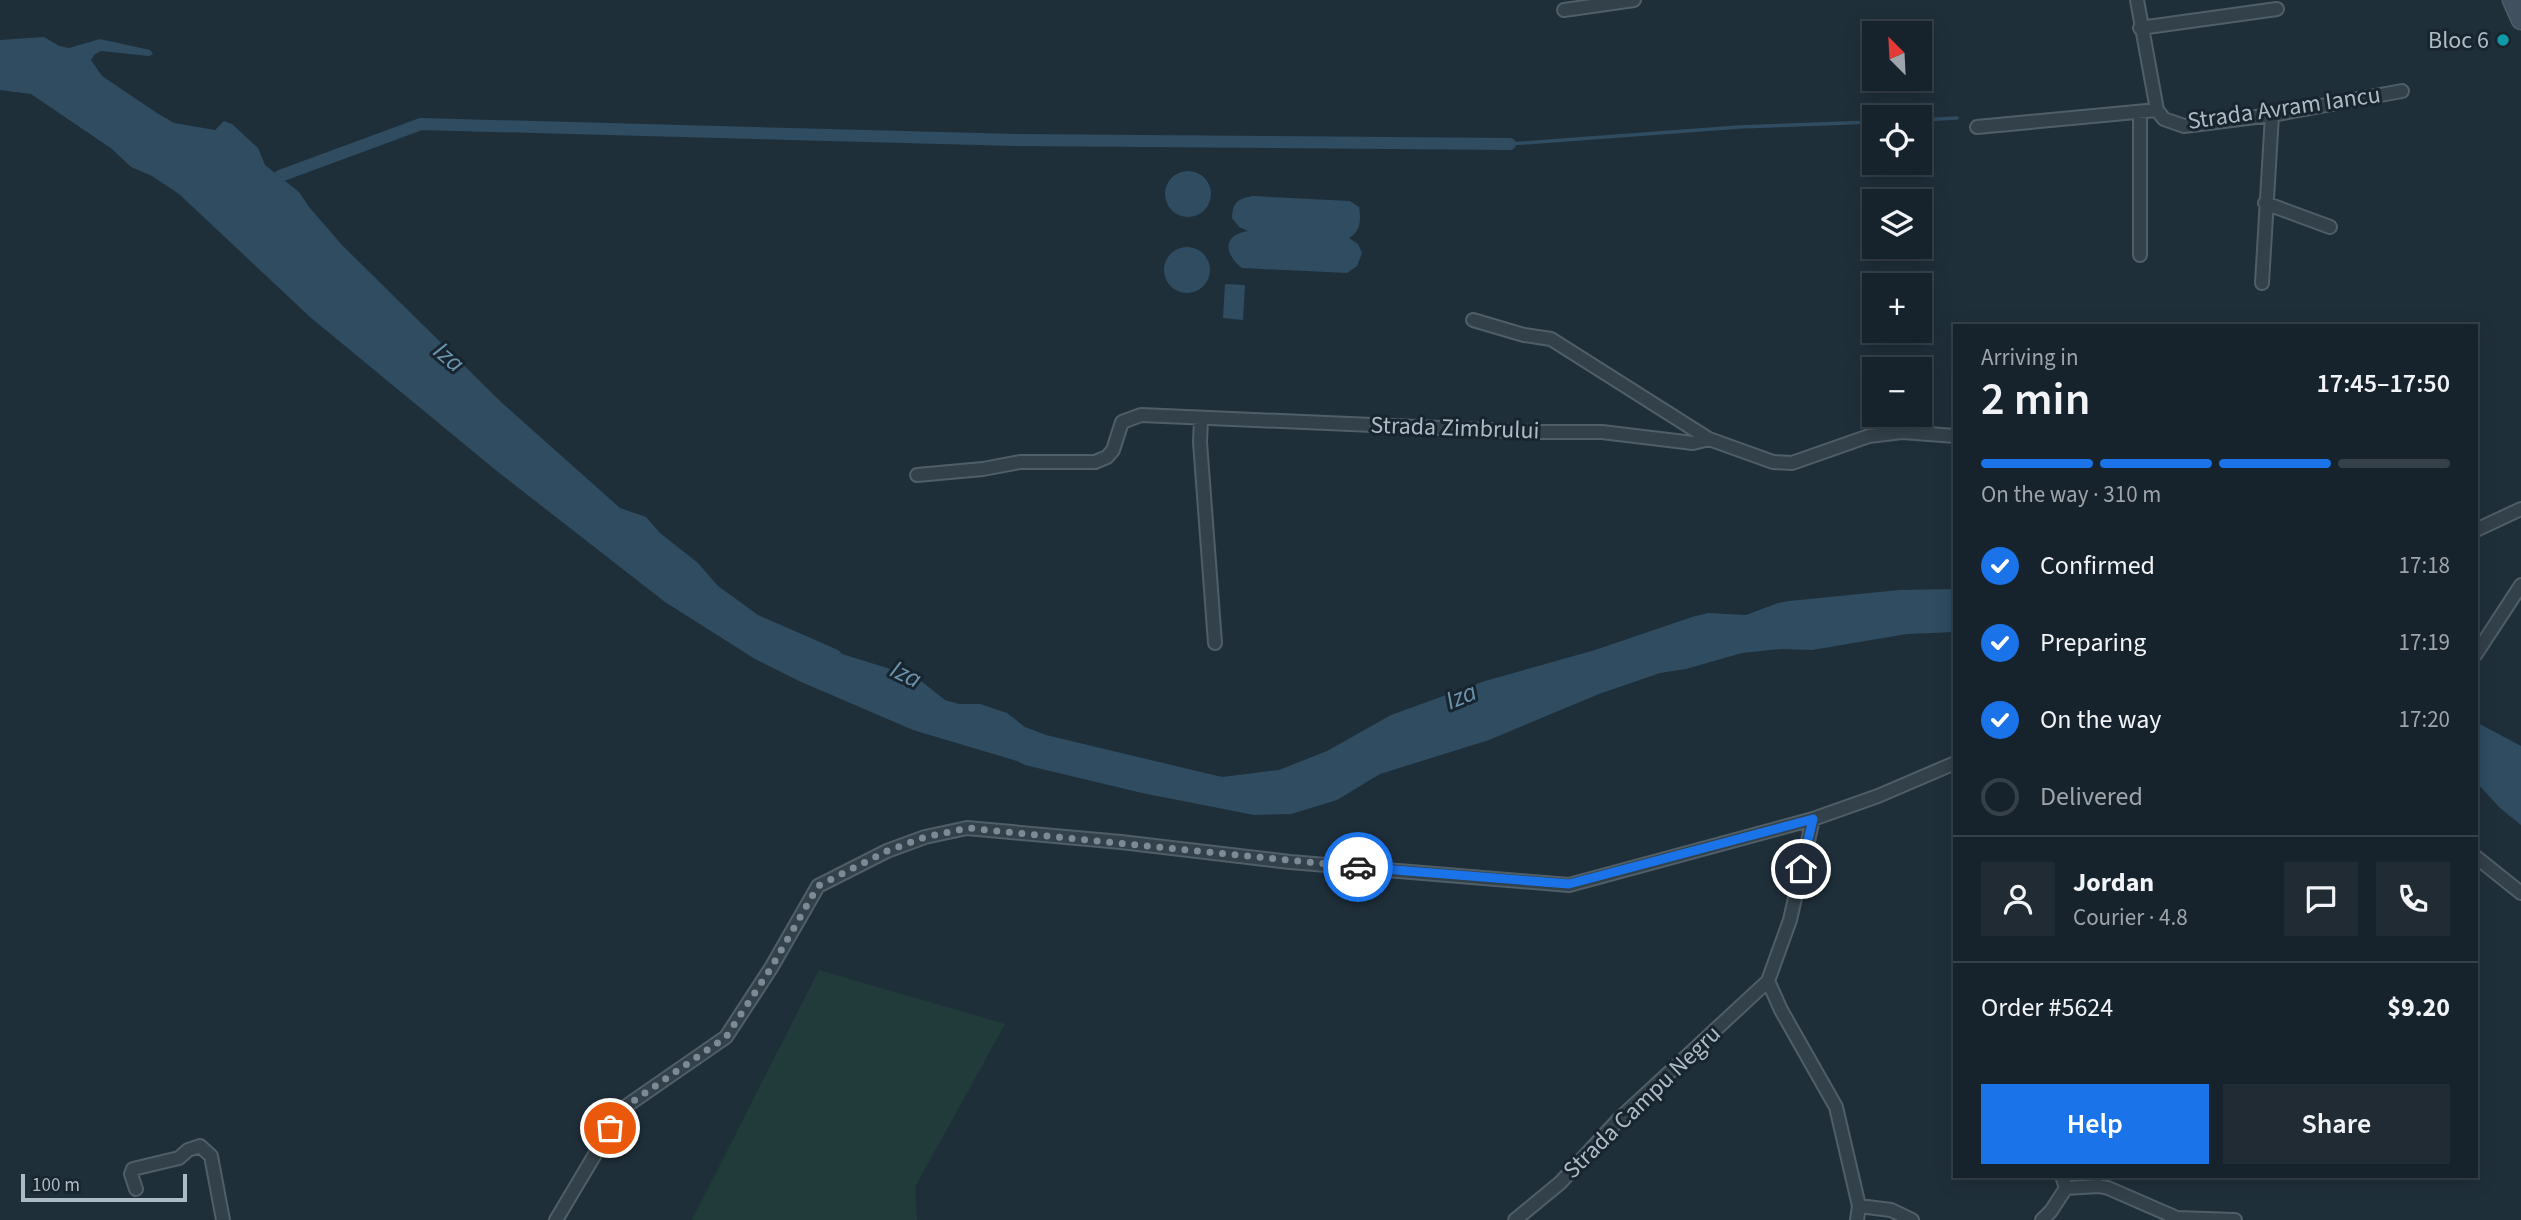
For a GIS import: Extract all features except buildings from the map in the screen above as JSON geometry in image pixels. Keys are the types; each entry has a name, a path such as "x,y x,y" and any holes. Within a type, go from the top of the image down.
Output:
{"street":[{"path":"1564,10 1634,0"},
{"name":"Strada Avram Iancu","path":"2137,0 2157,110 2164,119 2184,126 2272,115 2402,91"},
{"path":"2512,0 2521,20"},
{"path":"2140,28 2277,9"},
{"path":"1978,127 2157,110"},
{"path":"2140,111 2140,255"},
{"path":"2262,283 2272,115"},
{"path":"2265,203 2330,227"},
{"name":"Strada Zimbrului","path":"1473,320 1524,335 1550,339 1709,439 1759,458 1792,463 1869,436 1902,432 1953,436"},
{"name":"Strada Zimbrului","path":"917,475 983,469 1020,462 1095,462 1107,457 1113,450 1122,422 1141,415 1533,432 1602,432 1693,443 1709,439"},
{"path":"1201,419 1200,442 1215,643"},
{"path":"2478,529 2521,509"},
{"path":"2478,651 2521,585"},
{"path":"556,1220 622,1109 726,1037 771,968 818,886 887,851 925,837 968,828 1121,842 1290,862 1569,884 1813,819 1878,796 1953,764"},
{"name":"Strada Campu Negru","path":"1515,1220 1560,1183 1619,1119 1768,981 1790,920 1813,819"},
{"path":"2478,859 2521,893"},
{"path":"1768,981 1836,1107 1859,1206 1857,1220"},
{"path":"136,1189 131,1174 133,1169 179,1158 188,1150 200,1146 211,1156 223,1220"},
{"path":"2042,1220 2051,1211 2064,1182 2108,1188 2177,1218 2235,1220"},
{"path":"1859,1206 1891,1210 1912,1220"}],"green space":[{"path":"819,970 1005,1024 915,1187 917,1220 692,1220"}],"water":[{"name":"Iza","path":"44,37 59,46 69,48 100,39 150,50 153,54 149,56 101,51 91,60 102,76 174,123 215,130 224,121 232,124 258,148 265,165 299,192 342,245 501,402 620,508 646,517 660,533 698,563 718,586 758,615 842,654 916,677 945,700 959,704 980,704 1007,713 1025,727 1046,735 1222,777 1279,770 1327,751 1391,715 1485,681 1595,650 1708,613 1746,615 1789,601 1899,590 1953,589 1953,632 1907,634 1812,650 1781,649 1742,653 1686,669 1660,673 1599,694 1489,740 1380,774 1337,800 1291,814 1254,815 1142,793 1025,765 913,730 799,681 755,659 665,602 498,472 310,317 179,194 152,176 131,167 112,149 31,94 0,90 0,40"},
{"path":"1188,171 1197,172 1204,178 1210,185 1210,203 1204,210 1197,216 1188,217 1179,216 1172,210 1166,203 1165,194 1166,185 1172,178 1179,172"},
{"path":"1253,196 1350,201 1359,207 1359,225 1349,238 1358,244 1362,253 1357,266 1347,273 1242,268 1232,257 1228,246 1234,236 1248,231 1239,227 1232,218 1237,202"},
{"path":"1187,247 1196,248 1203,254 1209,261 1209,279 1203,286 1196,292 1187,293 1178,292 1171,286 1165,279 1164,270 1165,261 1171,254 1178,248"},
{"path":"1225,284 1245,285 1243,320 1223,318"},
{"path":"2478,723 2521,746 2521,825 2500,808 2478,784"}],"waterway":[{"path":"1932,119 1957,118"},
{"path":"1510,144 1739,127 1862,122"},
{"path":"280,176 421,124 1017,140 1510,144"}],"way so far":[{"path":"610,1128 622,1109 726,1037 771,968 818,886 887,851 925,837 968,828 1358,867"}],"place":[{"name":"Bloc 6","path":"2503,40"}],"route":[{"path":"1358,867 1569,884 1813,819 1801,869"}]}
